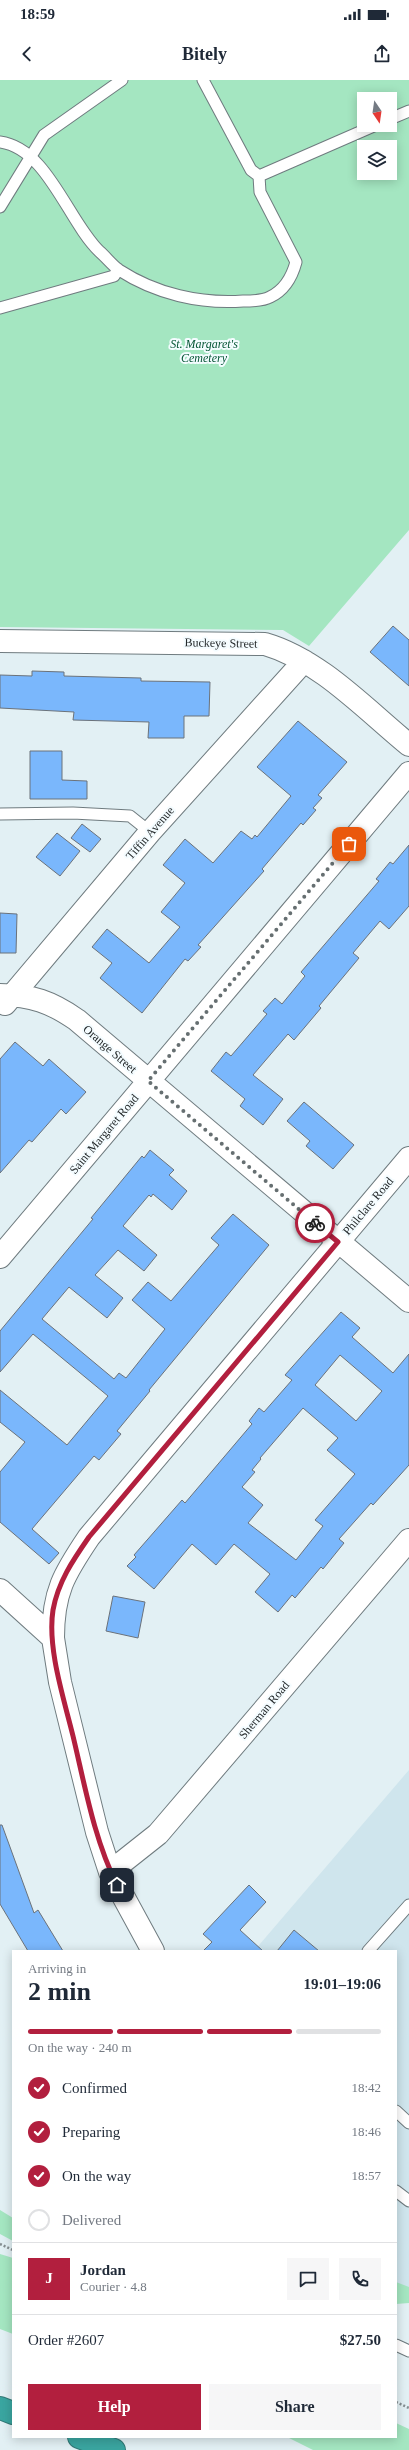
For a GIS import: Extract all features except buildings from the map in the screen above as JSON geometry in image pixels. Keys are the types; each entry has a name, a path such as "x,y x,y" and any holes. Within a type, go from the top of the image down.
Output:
{"highway":[{"path":"0,2408 12,2413"},
{"path":"82,2438 114,2450"}],"street":[{"name":"Buckeye Street","path":"0,641 265,644 286,650 304,661 332,681 409,745"},
{"name":"Tiffin Avenue","path":"4,1000 150,832 304,661"},
{"name":"Saint Margaret Road","path":"0,1257 409,773"},
{"name":"Orange Street","path":"4,1000 36,998 55,1005 77,1020 409,1301"},
{"name":"Philclare Road","path":"153,1950 110,1872 97,1832 60,1682 53,1638 53,1611 59,1588 69,1567 89,1537 409,1158"},
{"name":"Sherman Road","path":"110,1872 158,1834 409,1540"},
{"path":"0,1590 53,1638"}],"lane":[{"path":"0,206 44,134 122,80"},
{"path":"0,142 7,143 31,156 56,188 91,243 118,269 171,294 200,300 226,302 270,298 292,278 296,262 260,192 259,176 251,170 203,80"},
{"path":"397,116 409,111"},
{"path":"259,176 360,132"},
{"path":"0,308 114,276 118,269"},
{"path":"0,814 73,813 130,816 150,832"},
{"path":"369,1950 408,1907"},
{"path":"397,2112 409,2123"},
{"path":"397,2192 409,2201"},
{"path":"397,2345 409,2351"}],"path":[{"path":"0,2244 12,2250"},
{"path":"397,2402 409,2408"}],"shaded area":[{"path":"409,1770 409,2290 397,2284 397,1950 255,1950"}],"green space":[{"name":"St. Margaret's Cemetery","path":"0,80 409,80 409,530 309,646 283,630 0,627"},
{"path":"0,2210 12,2217 12,2240 0,2234"},
{"path":"0,2254 12,2258 12,2334 0,2329"},
{"path":"397,2282 409,2287 409,2303 397,2304"},
{"path":"397,2423 409,2429 409,2450 313,2450 289,2438 397,2438"}],"way so far":[{"path":"315,1223 148,1081 349,844"}],"route":[{"path":"117,1885 110,1872 97,1832 60,1682 53,1638 53,1611 59,1588 69,1567 89,1537 338,1242 315,1223"}]}
